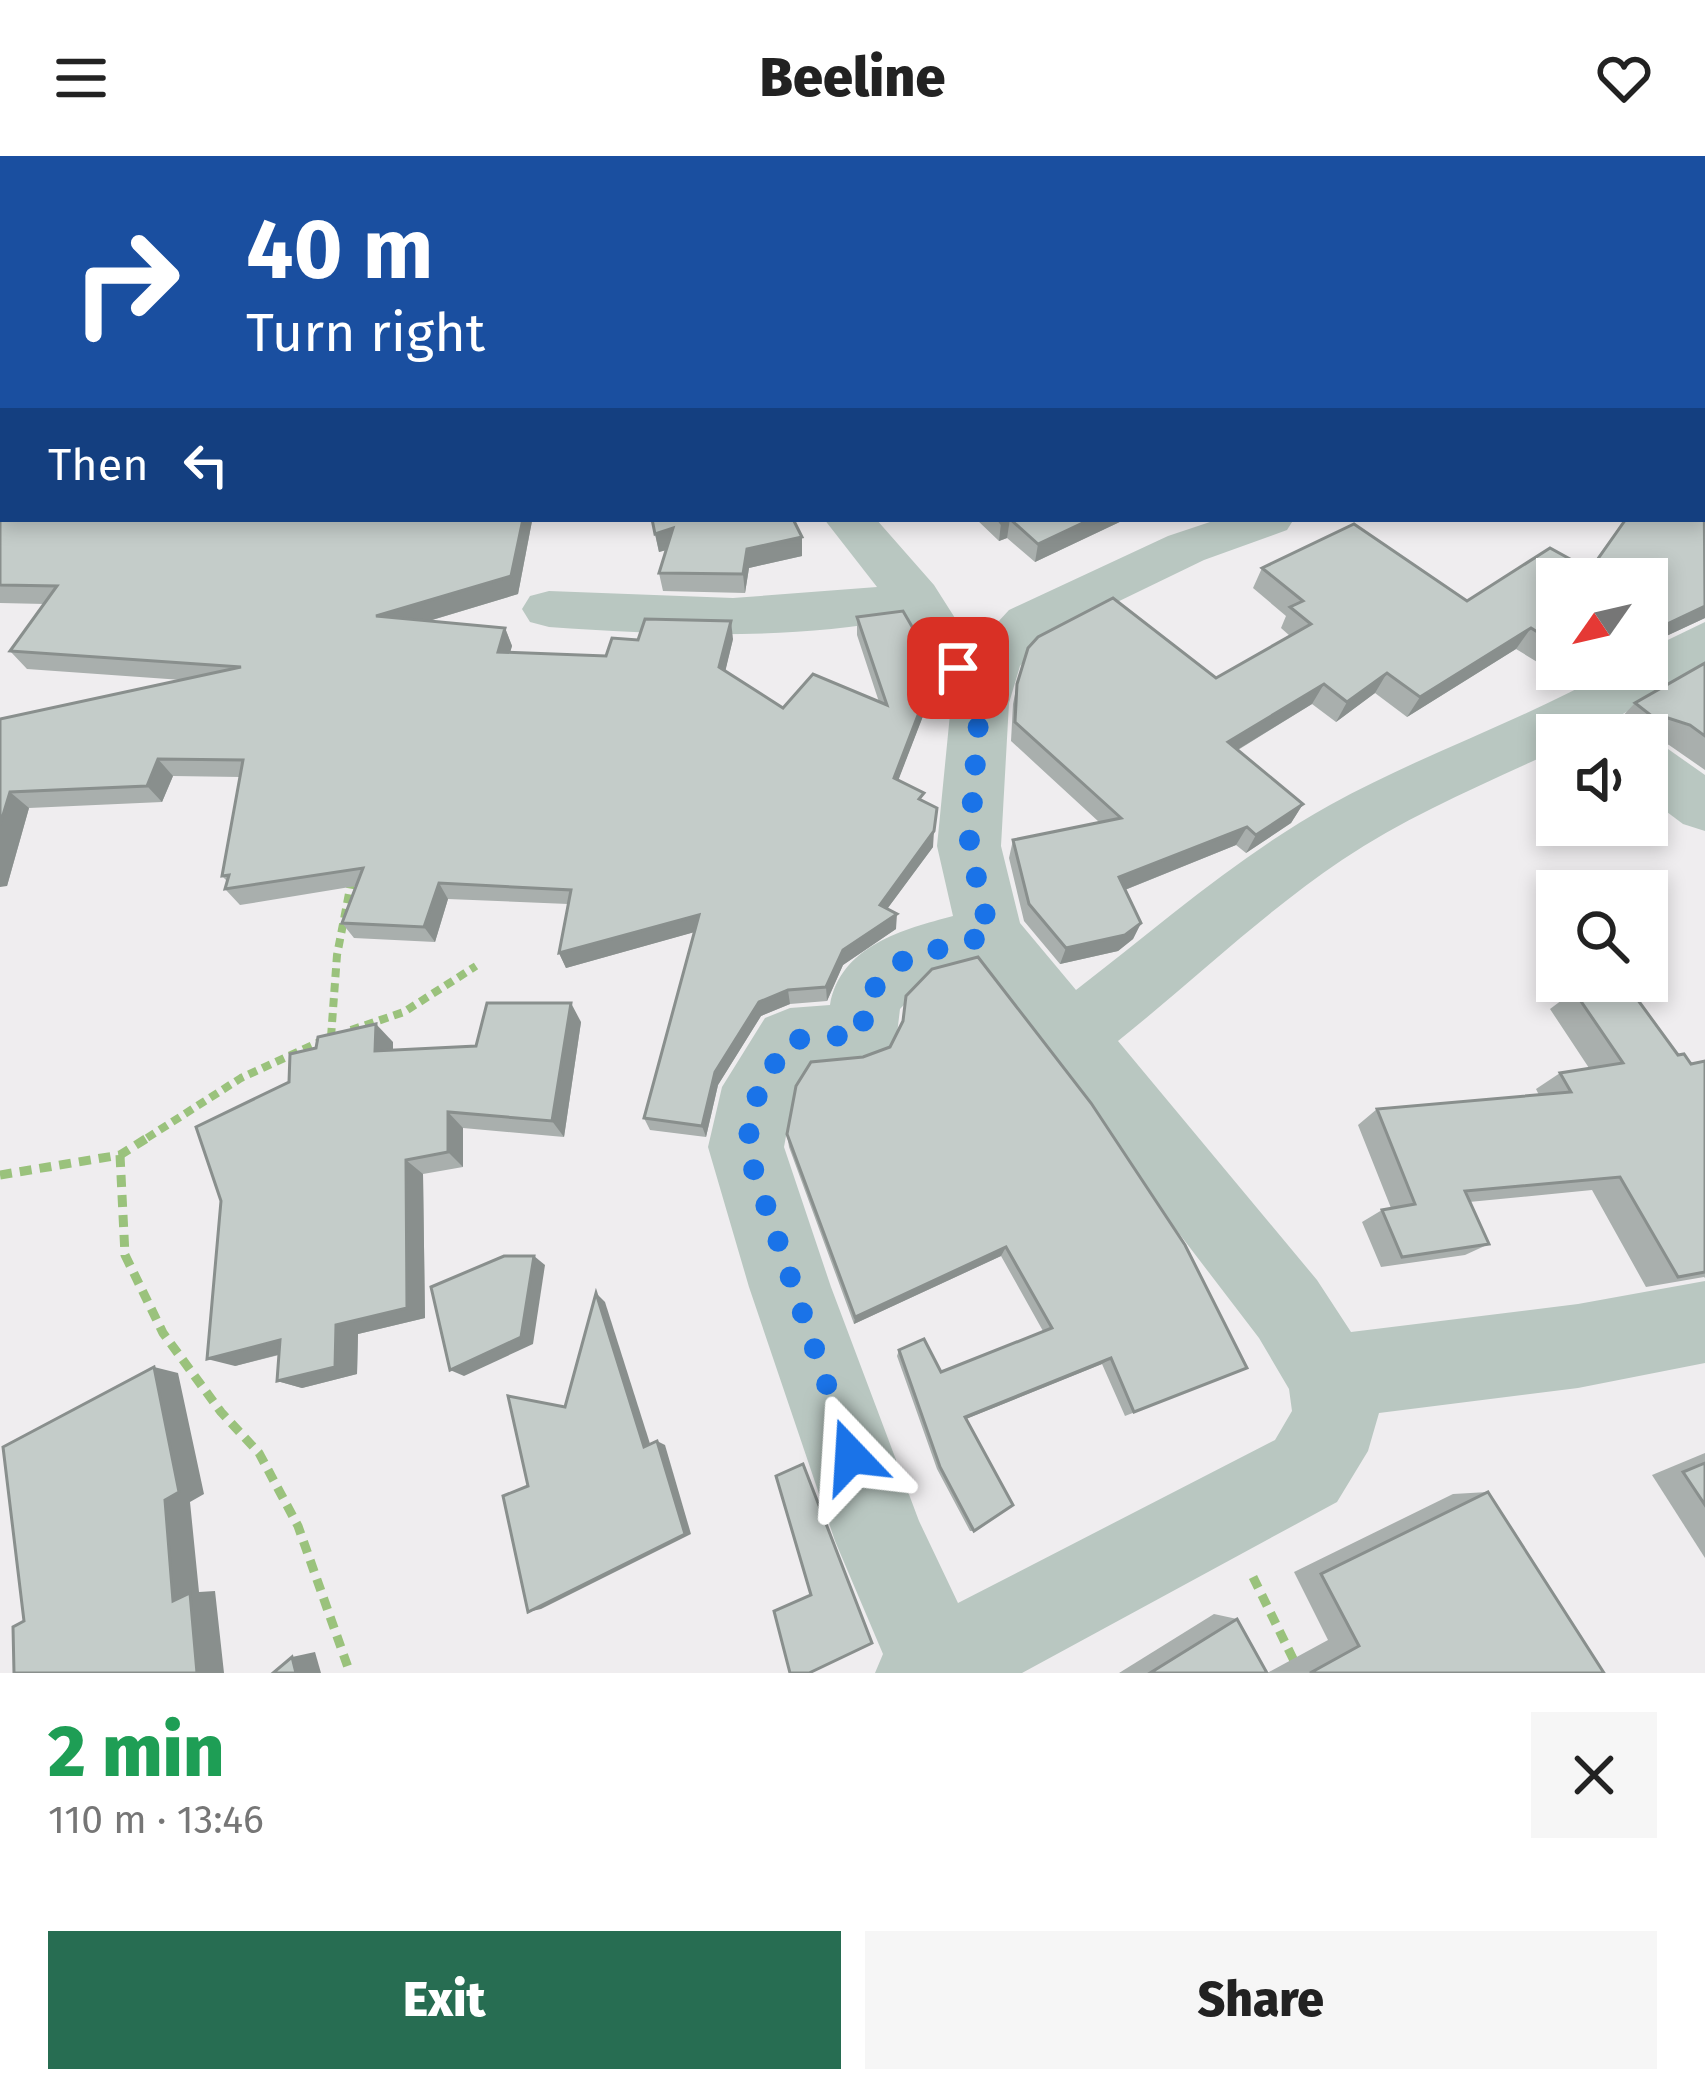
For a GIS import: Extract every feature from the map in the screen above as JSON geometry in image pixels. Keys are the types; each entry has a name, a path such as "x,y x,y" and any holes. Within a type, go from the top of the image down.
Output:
{"street":[{"path":"852,522 915,598 980,703"},
{"path":"990,935 906,958 866,996 862,1034 790,1040 759,1088 746,1147 790,1287 930,1669 1306,1471 1337,1420 1330,1377 1288,1310 990,935 969,846 980,703 995,658 1028,623 1169,533 1248,522"},
{"path":"549,609 682,617 783,615 859,611 915,598"},
{"path":"1607,714 1705,641"},
{"path":"1072,1035 1184,949 1228,906 1324,838 1438,776 1536,744"},
{"path":"1668,780 1705,806"},
{"path":"1330,1377 1578,1346 1705,1322"}],"path":[{"path":"331,1037 337,955 355,862"},
{"path":"0,1175 119,1156 241,1078 331,1037 404,1012 476,966"},
{"path":"119,1156 125,1255 163,1333 221,1412 259,1453 298,1526 350,1673"},
{"path":"1224,1517 1300,1673"}],"building":[{"path":"0,522 522,522 511,576 376,616 505,628 498,652 606,656 612,638 638,640 645,619 731,621 719,667 783,708 813,674 887,705 857,617 903,611 936,668 894,778 924,793 919,799 937,808 934,831 880,905 897,914 843,950 826,987 788,990 759,1002 715,1072 702,1126 644,1118 699,915 559,953 571,890 439,883 424,927 342,923 363,868 225,889 229,875 222,876 243,760 158,759 147,786 10,792 0,825 0,719 241,667 10,651 57,586 0,585"},
{"path":"653,522 794,522 802,537 747,549 743,574 659,573 673,528 655,534"},
{"path":"1013,522 1085,522 1038,544"},
{"path":"1624,522 1704,522 1705,606 1668,624 1668,558 1598,558"},
{"path":"1354,524 1467,601 1550,548 1568,558 1536,558 1536,631 1531,628 1420,697 1387,673 1347,702 1324,684 1228,742 1303,804 1256,835 1247,827 1119,877 1141,923 1125,935 1066,948 1029,904 1013,840 1121,818 1015,722 1017,684 1028,648 1038,637 1113,598 1216,678 1311,624 1290,607 1303,601 1262,568"},
{"path":"1705,663 1705,736 1668,714 1649,714 1635,703 1658,690 1668,690 1668,684"},
{"path":"978,957 1091,1103 1185,1245 1247,1368 1134,1412 1111,1358 965,1417 1013,1505 974,1531 940,1467 899,1350 924,1339 941,1372 1052,1328 1006,1247 855,1317 787,1134 796,1086 811,1062 863,1057 890,1047 903,1021 906,996 932,969"},
{"path":"1581,1002 1639,1002 1678,1055 1684,1054 1691,1064 1705,1061 1705,1272 1678,1277 1620,1177 1465,1191 1489,1244 1402,1257 1382,1210 1415,1204 1377,1109 1571,1092 1560,1073 1623,1063"},
{"path":"487,1003 571,1003 552,1121 448,1112 448,1152 406,1160 407,1308 336,1325 335,1367 277,1381 280,1340 207,1359 221,1201 196,1127 289,1082 290,1054 316,1048 318,1037 376,1024 375,1051 476,1046"},
{"path":"504,1256 534,1256 521,1337 450,1370 431,1287"},
{"path":"596,1293 644,1447 657,1441 685,1534 528,1612 503,1496 528,1486 508,1396 565,1407"},
{"path":"154,1367 179,1492 165,1500 173,1601 190,1593 197,1673 14,1673 13,1627 24,1621 3,1447"},
{"path":"1705,1463 1705,1505 1683,1472"},
{"path":"803,1464 872,1643 809,1673 790,1673 774,1611 811,1595 776,1476"},
{"path":"1488,1492 1604,1673 1310,1673 1359,1646 1321,1574"},
{"path":"1237,1619 1267,1673 1150,1673"},
{"path":"292,1657 296,1673 273,1673"}],"route":[{"path":"851,1456 746,1147 759,1088 790,1040 862,1034 866,996 906,958 990,935 969,846 980,703 958,668"}]}
